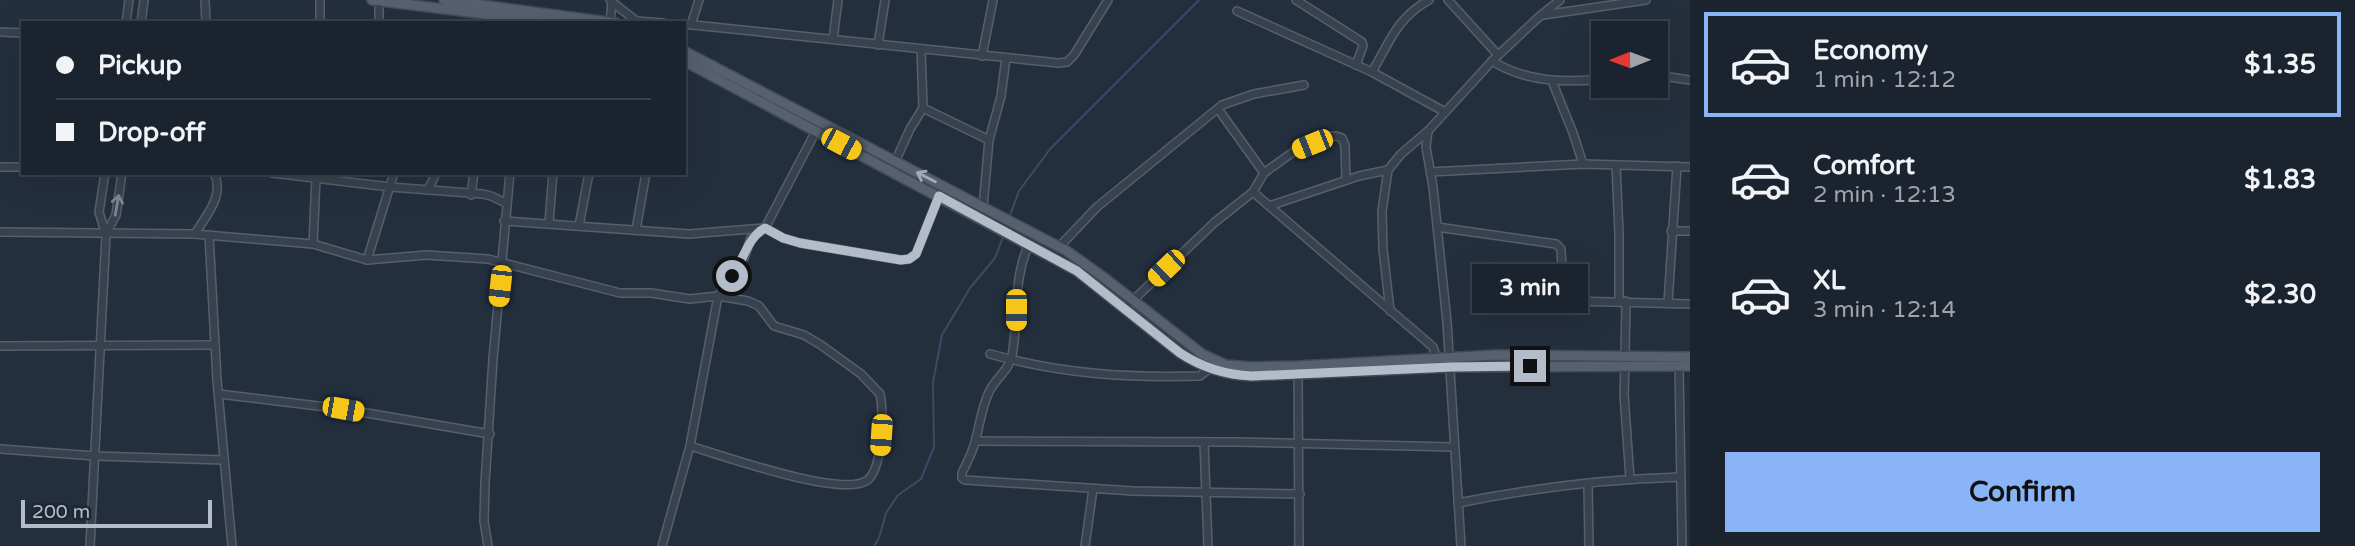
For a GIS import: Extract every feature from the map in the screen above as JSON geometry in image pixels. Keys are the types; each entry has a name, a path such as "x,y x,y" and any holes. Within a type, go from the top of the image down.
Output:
{"main road":[{"path":"444,0 605,21"},
{"path":"376,1 527,21"},
{"path":"686,52 1059,247 1087,264 1190,346 1214,361 1238,367 1298,370"},
{"path":"686,62 1077,271 1180,353 1209,369 1237,375 1450,362 1625,361 1690,357"},
{"path":"1625,361 1690,366"}],"street":[{"path":"126,21 129,0"},
{"path":"141,21 144,0"},
{"path":"205,0 206,21"},
{"path":"320,0 320,21"},
{"path":"699,0 688,25 1058,63 1067,62 1074,55 1108,0"},
{"path":"833,39 838,0"},
{"path":"878,45 885,0"},
{"path":"982,56 993,0"},
{"path":"1296,0 1362,42 1356,65"},
{"path":"1372,72 1397,28 1411,10 1429,0"},
{"path":"1448,0 1505,69 1552,81 1591,79"},
{"path":"1390,311 1382,211 1388,170 1406,148 1428,131 1495,58 1560,0"},
{"path":"1540,16 1646,0"},
{"path":"376,1 379,21"},
{"path":"611,1 612,21"},
{"path":"611,1 637,21"},
{"path":"1237,11 1372,72 1446,112"},
{"path":"0,32 21,33"},
{"path":"895,162 923,108 921,49"},
{"path":"984,208 989,140 1001,96 1006,58"},
{"path":"1668,77 1690,80"},
{"path":"1552,81 1583,164"},
{"path":"1059,247 1097,207 1217,108 1234,99 1304,85"},
{"path":"923,108 989,140"},
{"path":"1217,108 1264,173"},
{"path":"662,546 690,446 718,296 744,258 751,238 765,228 816,131"},
{"path":"1428,131 1426,147 1450,362 1461,546"},
{"path":"1125,308 1215,222 1253,192 1264,173 1296,150 1336,136 1342,138 1345,145 1346,180"},
{"path":"1430,172 1583,164 1690,167"},
{"path":"1616,165 1630,479"},
{"path":"1668,303 1677,166"},
{"path":"0,167 21,167"},
{"path":"1269,206 1346,180 1388,170"},
{"path":"90,546 106,235 99,212 105,175"},
{"path":"106,235 116,215 122,175"},
{"path":"195,234 218,192 214,175"},
{"path":"290,175 331,177 390,187 491,195 506,203"},
{"path":"367,260 393,175"},
{"path":"428,190 435,175"},
{"path":"471,195 474,175"},
{"path":"488,546 484,508 494,345 510,175"},
{"path":"549,223 554,175"},
{"path":"579,226 589,175"},
{"path":"636,230 646,175"},
{"path":"313,244 316,178"},
{"path":"1253,192 1433,347 1437,363"},
{"path":"505,221 689,234 765,228 783,238 800,243 901,260 916,254 939,196"},
{"path":"1437,227 1556,244 1561,249 1565,299 1690,304"},
{"path":"1671,231 1690,231"},
{"path":"0,232 195,234 313,244 367,260 426,256 488,259 620,293 663,294 690,299 718,296 748,301 759,306 774,326 804,335 861,374 877,389 881,400 880,455 874,475 854,486 812,480 690,446"},
{"path":"209,235 215,345 232,546"},
{"path":"1026,243 1016,289 1016,330 1012,360 990,390 980,417 976,441 962,473 965,480 1093,489 1300,494"},
{"path":"0,346 215,345"},
{"path":"990,354 1087,374 1127,377 1200,376 1209,369"},
{"path":"1679,366 1682,546"},
{"path":"1298,370 1299,546"},
{"path":"219,394 343,409 489,434"},
{"path":"976,441 1454,447"},
{"path":"1204,442 1208,546"},
{"path":"0,449 95,456 224,460"},
{"path":"1458,503 1522,490 1630,479 1681,477"},
{"path":"1588,483 1589,546"},
{"path":"1085,546 1093,489"}],"waterway":[{"path":"1009,218 1019,191 1050,149 1199,0"},
{"path":"874,546 886,513 898,495 921,479 934,447 933,382 942,335 970,288 995,258 1003,237"}],"route":[{"path":"732,276 744,258 751,238 765,228 783,238 800,243 901,260 909,259 916,254 939,196 1077,271 1180,353 1209,369 1252,376 1530,366"}]}
